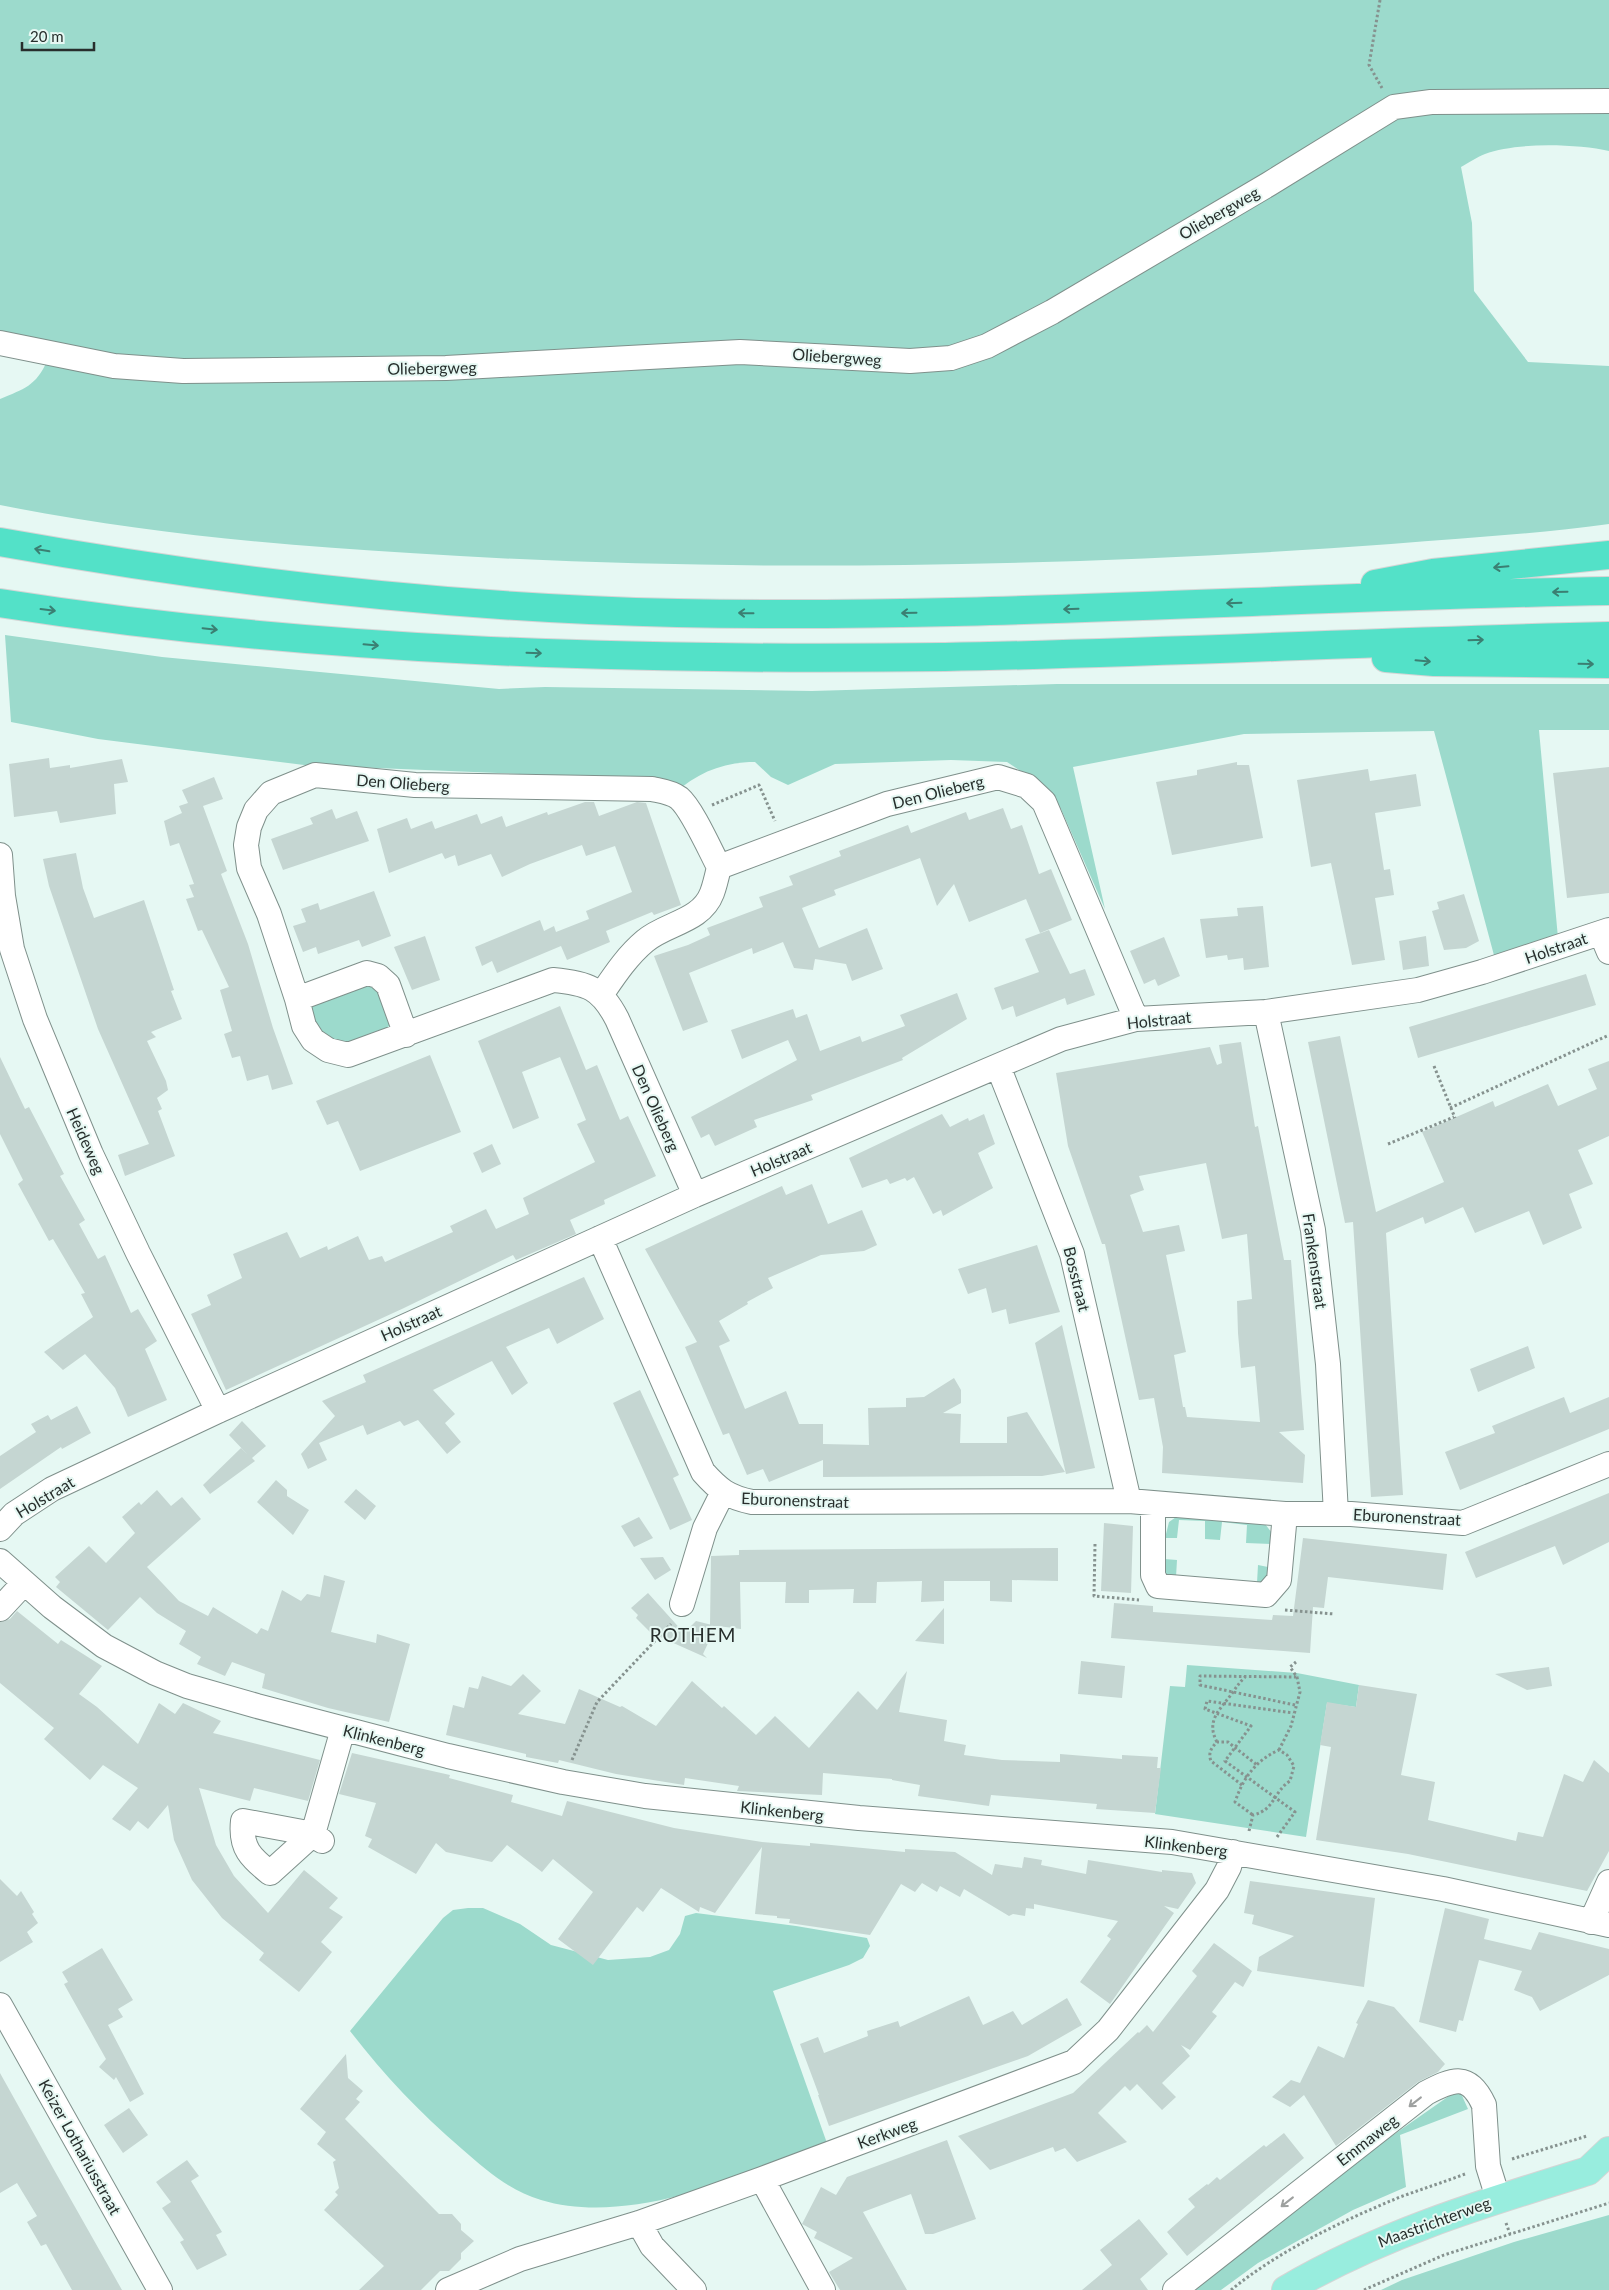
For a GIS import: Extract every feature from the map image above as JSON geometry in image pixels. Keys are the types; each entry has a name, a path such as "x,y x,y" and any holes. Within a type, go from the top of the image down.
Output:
{"highway":[{"path":"0,542 94,559 326,591 446,601 595,610 794,614 901,613 1609,591"},
{"path":"1282,602 1433,573 1609,555"},
{"path":"0,603 153,623 377,645 558,654 945,656 1609,636"},
{"path":"1253,647 1434,662 1609,664"}],"main road":[{"name":"Maastrichterweg","path":"1286,2290 1309,2276 1395,2235 1498,2198 1598,2173 1609,2151"}],"street":[{"name":"Oliebergweg","path":"0,343 65,358 114,366 183,371 446,368 740,352 910,361 951,358 988,346 1052,312 1276,180 1394,107 1431,102 1609,101"},
{"name":"Den Olieberg","path":"695,1195 617,1019 608,1002 591,987 575,982 553,980 348,1055 328,1050 313,1040 304,1026 297,999 268,914 249,868 246,845 249,827 256,810 271,793 315,775 415,785 652,789 671,793 680,798 719,867 888,804 998,776 1027,786 1044,802 1136,1019"},
{"name":"Heideweg","path":"0,854 3,896 12,949 35,1019 91,1154 218,1411"},
{"path":"601,995 621,967 644,942 657,932 690,918 700,911 711,895 719,867"},
{"name":"Holstraat","path":"0,1529 14,1514 52,1489 218,1411 695,1195 1061,1039 1136,1019 1266,1012 1418,990 1606,938"},
{"path":"297,999 367,973 378,976 388,985 406,1035"},
{"name":"Frankenstraat","path":"1266,1012 1313,1230 1328,1364 1336,1514"},
{"name":"Bosstraat","path":"998,1066 1072,1254 1129,1502"},
{"name":"Eburonenstraat","path":"600,1238 702,1472 732,1498 752,1502 1129,1502 1285,1514 1336,1514 1463,1523 1609,1464"},
{"path":"682,1604 705,1528 723,1492"},
{"path":"1154,1504 1153,1575 1158,1586 1266,1595 1279,1580 1285,1514"},
{"name":"Klinkenberg","path":"0,1562 104,1646 155,1674 187,1686 343,1729 563,1782 620,1793 672,1800 859,1818 1172,1842 1443,1889 1600,1923"},
{"path":"0,1609 24,1583"},
{"path":"318,1838 343,1729"},
{"name":"Kerkweg","path":"448,2290 520,2259 640,2223 1074,2062 1108,2030 1216,1890 1238,1853"},
{"path":"1600,1923 1609,1882"},
{"name":"Keizer Lothariusstraat","path":"0,2005 160,2290"},
{"name":"Emmaweg","path":"1176,2290 1426,2093 1446,2082 1458,2080 1468,2083 1484,2105 1488,2166 1498,2198"},
{"path":"762,2179 823,2290"},
{"path":"640,2223 652,2246 694,2290"}],"path":[{"path":"1380,0 1369,65 1394,107"},
{"path":"690,814 759,785 785,842"},
{"path":"1450,1108 1609,1035"},
{"path":"1388,1144 1455,1117 1434,1066"},
{"path":"1094,1596 1095,1544"},
{"path":"563,1782 598,1702 677,1618 682,1604"},
{"path":"1279,1750 1287,1755 1294,1766 1290,1781 1283,1786 1264,1813 1253,1815 1235,1802 1246,1776 1267,1755 1279,1750 1291,1726 1295,1705 1300,1692 1297,1676 1290,1667 1296,1662"},
{"path":"1295,1705 1200,1685 1200,1676 1297,1676"},
{"path":"1217,1742 1212,1727 1216,1713 1238,1683 1246,1676"},
{"path":"1269,1858 1272,1843 1295,1812 1225,1761 1250,1726 1205,1709 1206,1701 1293,1713"},
{"path":"1242,1785 1211,1761 1209,1755 1212,1747 1217,1742 1228,1742 1257,1765"},
{"path":"1238,1853 1253,1815"},
{"path":"1364,2290 1444,2255 1609,2202"}],"green space":[{"path":"0,0 1609,0 1609,151 1547,145 1513,147 1485,154 1461,167 1472,223 1474,291 1528,362 1609,366 1609,524 1528,533 1270,552 1026,563 781,566 534,560 307,546 153,530 0,505 0,399 28,386 38,376 47,361 0,354"},
{"path":"5,635 162,657 499,689 545,687 812,691 1057,684 1609,684 1609,730 1539,730 1558,938 1495,959 1434,731 1244,734 1073,767 1105,909 1061,809 1048,789 1007,762 951,760 835,764 788,785 771,777 755,762 745,762 716,768 682,787 668,780 304,765 98,739 11,722"},
{"path":"367,982 377,984 390,1024 387,1029 349,1045 323,1038 310,1012 312,1005"},
{"path":"1179,1515 1265,1524 1272,1533 1271,1544 1246,1543 1247,1525 1222,1522 1220,1540 1205,1539 1205,1521 1179,1520 1177,1538 1165,1538 1169,1522"},
{"path":"1164,1559 1177,1560 1176,1577 1257,1583 1258,1565 1268,1567 1268,1576 1256,1587 1168,1579 1163,1570"},
{"path":"1187,1665 1297,1673 1359,1685 1356,1707 1327,1703 1306,1837 1155,1814 1170,1686 1185,1687"},
{"path":"483,1908 520,1924 551,1945 608,1960 650,1957 669,1950 680,1934 685,1916 696,1913 796,1926 867,1938 870,1946 863,1958 849,1965 773,1991 828,2146 724,2183 686,2194 612,2207 575,2207 541,2200 519,2191 499,2179 480,2165 431,2121 389,2078 350,2031 443,1918 453,1910"},
{"path":"1459,2089 1468,2109 1400,2135 1406,2187 1353,2210 1258,2263 1221,2290 1193,2290 1336,2175"},
{"path":"1609,2215 1609,2290 1381,2290 1402,2280 1514,2242"}],"building":[{"path":"49,758 50,768 70,765 70,768 122,759 128,782 114,784 116,814 60,823 57,811 14,817 9,764"},
{"path":"1237,762 1237,765 1249,765 1263,838 1172,855 1156,782 1197,775 1197,770"},
{"path":"1609,767 1609,893 1567,898 1553,773"},
{"path":"1368,769 1370,781 1416,774 1421,806 1375,813 1384,870 1390,869 1394,895 1375,898 1385,960 1352,965 1331,863 1311,867 1297,780"},
{"path":"214,777 223,799 203,806 227,871 221,874 248,944 273,1028 293,1084 272,1090 268,1075 247,1081 240,1056 232,1058 224,1034 232,1031 220,990 229,987 202,930 198,931 186,899 194,897 189,885 194,884 179,843 170,846 164,821 182,813 179,806 188,803 182,790"},
{"path":"585,802 594,802 599,816 637,802 646,803 681,905 654,915 652,912 606,931 610,942 567,960 561,946 497,973 492,961 482,966 475,947 540,920 544,931 554,926 556,932 589,919 586,911 632,892 615,846 586,856 582,845 530,864 502,877 491,854 458,866 455,855 445,859 442,853 389,873 377,829 407,818 411,829 432,821 435,829 477,814 481,824 502,816 506,827 547,812 548,815"},
{"path":"1003,808 1011,829 1022,825 1039,874 1051,869 1072,920 1040,933 1026,899 969,922 954,884 937,906 920,858 834,890 836,895 802,908 819,948 867,928 883,969 852,981 846,964 815,959 813,970 794,968 783,942 753,954 752,948 689,973 708,1022 683,1031 654,956 688,945 710,935 707,928 763,907 759,897 793,885 789,876 841,856 839,851 908,825 911,833 966,812 969,820"},
{"path":"332,809 336,819 357,811 369,841 283,870 271,839 313,824 310,818"},
{"path":"76,853 83,888 94,918 144,900 174,990 171,991 182,1019 151,1032 156,1037 147,1041 166,1081 168,1090 157,1098 162,1109 158,1111 175,1156 125,1176 118,1155 149,1144 98,1029 49,886 43,859"},
{"path":"374,891 391,936 362,947 359,940 318,954 316,947 303,952 293,926 306,922 301,909 318,903 320,910"},
{"path":"1464,894 1479,941 1466,948 1444,950 1432,911 1439,909 1437,902"},
{"path":"1263,906 1269,967 1244,970 1243,958 1228,960 1227,955 1206,958 1200,919 1238,916 1237,908"},
{"path":"1049,930 1070,974 1085,969 1095,995 1067,1005 1065,998 1016,1017 1013,1006 1002,1010 994,988 1039,972 1025,939"},
{"path":"425,936 440,980 412,990 394,947"},
{"path":"1426,936 1429,966 1403,970 1399,941"},
{"path":"1164,937 1180,976 1158,986 1155,979 1144,984 1130,951"},
{"path":"1586,974 1596,1005 1418,1058 1409,1027"},
{"path":"957,993 967,1019 902,1058 903,1060 811,1095 813,1100 754,1120 757,1127 715,1146 709,1134 701,1138 691,1117 797,1060 788,1040 742,1059 731,1030 793,1009 796,1018 807,1014 820,1051 860,1036 862,1042 905,1026 900,1015"},
{"path":"560,1006 586,1070 597,1065 620,1120 628,1116 656,1176 604,1200 605,1204 570,1220 576,1234 516,1260 513,1255 404,1308 226,1390 191,1314 211,1305 207,1295 242,1278 233,1254 287,1232 300,1258 327,1246 328,1250 358,1236 369,1260 382,1256 385,1262 453,1232 450,1226 486,1209 496,1229 529,1214 523,1198 595,1162 577,1124 586,1120 560,1057 522,1072 539,1118 513,1129 478,1041"},
{"path":"1340,1036 1376,1212 1444,1182 1422,1132 1493,1101 1495,1107 1548,1084 1558,1106 1597,1089 1588,1069 1609,1061 1609,1136 1578,1150 1593,1184 1569,1194 1582,1228 1543,1245 1529,1211 1475,1233 1463,1207 1425,1224 1423,1217 1386,1233 1403,1495 1371,1497 1353,1222 1345,1223 1308,1042"},
{"path":"1241,1042 1255,1127 1258,1126 1284,1260 1291,1260 1304,1430 1279,1432 1305,1455 1303,1483 1162,1473 1163,1447 1154,1398 1139,1400 1105,1244 1102,1244 1068,1146 1056,1073 1210,1047 1217,1065 1222,1063 1219,1045","holes":["1206,1163 1222,1239 1247,1234 1252,1299 1237,1301 1238,1333 1241,1368 1255,1366 1260,1422 1187,1417 1185,1407 1183,1407 1174,1355 1186,1352 1166,1255 1185,1251 1179,1225 1143,1232 1130,1195 1144,1190 1139,1176"]},
{"path":"430,1055 461,1132 360,1171 338,1121 327,1125 316,1101"},
{"path":"0,1057 25,1109 29,1107 64,1174 60,1176 85,1220 79,1224 98,1259 105,1255 131,1313 138,1309 157,1341 145,1349 167,1400 128,1417 115,1388 85,1354 63,1370 44,1352 93,1317 81,1294 85,1293 53,1239 49,1241 18,1184 23,1180 0,1134"},
{"path":"942,1114 950,1127 968,1118 969,1121 984,1114 995,1144 978,1153 993,1188 943,1216 941,1210 933,1214 914,1177 907,1181 905,1178 890,1184 887,1179 862,1188 849,1158"},
{"path":"492,1144 501,1164 482,1173 473,1153"},
{"path":"812,1184 828,1224 862,1210 877,1245 864,1251 821,1255 768,1278 773,1288 747,1302 748,1304 719,1321 730,1341 719,1346 745,1409 786,1391 799,1424 823,1424 823,1444 869,1445 868,1408 906,1407 906,1398 924,1397 954,1378 961,1390 961,1403 943,1413 961,1414 960,1443 1007,1443 1007,1417 1027,1412 1065,1472 1042,1476 823,1477 823,1460 769,1482 763,1469 747,1475 729,1433 723,1435 685,1347 697,1342 645,1249 782,1186 786,1195"},
{"path":"1037,1245 1060,1312 1009,1324 1006,1309 992,1313 986,1288 968,1294 958,1269"},
{"path":"584,1277 604,1319 557,1344 549,1328 506,1347 528,1383 512,1395 492,1361 433,1390 455,1414 445,1423 461,1442 447,1454 418,1420 404,1426 400,1421 367,1435 363,1425 319,1443 327,1460 308,1469 301,1454 335,1416 322,1401 366,1382 363,1375"},
{"path":"1062,1325 1095,1468 1066,1474 1035,1343"},
{"path":"1528,1346 1535,1368 1478,1392 1470,1369"},
{"path":"640,1390 679,1475 673,1478 692,1520 670,1530 613,1403"},
{"path":"1564,1397 1570,1413 1609,1397 1609,1429 1460,1490 1445,1452 1495,1433 1492,1426"},
{"path":"77,1406 91,1433 62,1449 61,1447 0,1489 0,1456 36,1432 31,1424 48,1415 51,1420"},
{"path":"242,1421 266,1446 252,1458 255,1461 210,1494 203,1485 241,1448 247,1454 229,1435"},
{"path":"276,1480 287,1490 287,1496 309,1510 293,1535 257,1502"},
{"path":"356,1489 376,1506 365,1520 344,1502"},
{"path":"157,1490 171,1506 182,1497 201,1519 147,1567 179,1601 208,1616 213,1607 257,1634 261,1628 268,1631 282,1590 301,1601 307,1594 320,1597 324,1575 345,1581 331,1632 376,1643 377,1634 410,1644 389,1722 328,1708 262,1688 265,1674 232,1662 225,1676 197,1664 201,1657 179,1644 186,1631 157,1613 140,1597 108,1630 56,1587 60,1582 55,1577 89,1546 106,1563 135,1533 122,1517 139,1502 141,1505"},
{"path":"1609,1493 1609,1542 1563,1565 1555,1546 1476,1578 1465,1552"},
{"path":"639,1517 653,1538 634,1547 621,1526"},
{"path":"1104,1523 1133,1526 1131,1593 1101,1591"},
{"path":"1303,1538 1447,1554 1443,1590 1328,1577 1324,1608 1313,1607 1310,1653 1111,1638 1114,1603 1153,1606 1153,1612 1272,1620 1273,1615 1293,1616"},
{"path":"1058,1548 1058,1581 1012,1580 1012,1602 990,1601 990,1581 944,1581 944,1601 921,1602 922,1581 877,1582 876,1603 853,1603 854,1589 809,1590 809,1603 785,1603 786,1582 740,1582 741,1629 710,1625 711,1556 739,1555 739,1550"},
{"path":"663,1557 671,1570 655,1580 640,1558"},
{"path":"648,1593 684,1633 696,1621 716,1626 703,1654 707,1658 651,1633 636,1618 638,1615 631,1608"},
{"path":"944,1608 944,1644 915,1641"},
{"path":"17,1611 58,1644 61,1640 102,1666 79,1694 97,1707 138,1744 159,1703 175,1714 183,1703 221,1721 213,1733 320,1760 308,1801 254,1788 250,1801 199,1788 216,1845 234,1876 268,1913 304,1870 338,1898 329,1908 343,1917 321,1942 332,1952 299,1992 259,1960 264,1953 222,1918 192,1880 174,1840 168,1805 148,1829 138,1821 130,1831 112,1819 138,1788 103,1765 90,1780 44,1739 54,1728 0,1683 0,1622 10,1619"},
{"path":"1081,1661 1125,1666 1122,1698 1078,1694"},
{"path":"1549,1667 1552,1686 1527,1690 1495,1674"},
{"path":"907,1671 899,1712 947,1720 944,1741 966,1745 964,1755 1002,1760 1060,1762 1060,1754 1122,1759 1122,1755 1158,1757 1157,1768 1161,1768 1155,1813 1096,1809 1097,1804 991,1795 989,1806 918,1796 920,1785 892,1779 823,1773 822,1795 737,1791 739,1786 685,1778 684,1785 616,1774 559,1760 558,1763 526,1757 526,1754 446,1735 453,1705 464,1708 469,1687 478,1689 482,1676 511,1686 523,1674 541,1691 518,1714 565,1724 579,1689 620,1707 622,1706 656,1726 692,1681 722,1708 724,1706 756,1735 775,1716 809,1748 858,1691 877,1710"},
{"path":"1359,1685 1417,1694 1401,1775 1435,1782 1428,1820 1516,1841 1518,1832 1543,1837 1564,1774 1583,1782 1594,1760 1609,1773 1609,1851 1587,1891 1408,1854 1316,1840 1331,1747 1320,1745 1327,1702 1356,1707"},
{"path":"352,1753 450,1775 449,1778 513,1795 511,1802 562,1816 567,1801 674,1828 762,1842 810,1846 810,1843 905,1852 905,1849 955,1852 992,1875 995,1864 1022,1868 1024,1857 1042,1860 1041,1865 1086,1874 1088,1860 1162,1872 1162,1870 1192,1873 1196,1883 1178,1909 1164,1906 1174,1913 1110,2004 1080,1982 1111,1939 1107,1936 1118,1921 1034,1904 1034,1909 1026,1908 1025,1916 1013,1914 1009,1916 964,1889 960,1897 940,1886 937,1892 922,1883 915,1892 901,1884 870,1935 789,1923 790,1919 755,1914 762,1847 715,1913 700,1907 699,1912 661,1888 643,1912 637,1907 593,1965 558,1939 593,1892 553,1859 542,1872 507,1845 492,1862 446,1852 436,1843 416,1874 368,1847 372,1839 365,1836 376,1803 339,1794"},
{"path":"0,1879 17,1896 21,1891 34,1912 32,1914 38,1923 27,1932 33,1942 0,1962"},
{"path":"1250,1881 1375,1898 1364,1987 1257,1971 1259,1957 1294,1936 1252,1924 1254,1915 1244,1913"},
{"path":"1445,1908 1489,1919 1484,1939 1531,1950 1539,1932 1609,1949 1609,1975 1540,2011 1532,1997 1514,1990 1522,1971 1479,1960 1463,2021 1459,2020 1456,2032 1419,2022"},
{"path":"1214,1943 1252,1971 1243,1987 1235,1982 1212,2012 1217,2016 1190,2050 1181,2045 1190,2056 1162,2083 1176,2097 1162,2110 1137,2084 1130,2091 1125,2086 1098,2113 1127,2142 1077,2162 1065,2148 1055,2152 1053,2147 990,2170 958,2136 1073,2093 1147,2025 1153,2032 1197,1976 1192,1971"},
{"path":"102,1948 133,2000 118,2009 123,2017 108,2025 144,2094 130,2102 116,2077 114,2080 99,2067 106,2059 64,1984 68,1982 62,1972"},
{"path":"969,1996 983,2025 1013,2011 1022,2025 1067,1998 1082,2025 1028,2056 829,2126 800,2044 818,2037 824,2053 868,2036 867,2031 898,2021 900,2027"},
{"path":"1368,2000 1394,2007 1445,2064 1438,2072 1418,2082 1336,2146 1304,2095 1290,2107 1272,2097 1291,2080 1300,2083 1318,2046 1344,2058 1358,2024 1356,2023"},
{"path":"346,2054 348,2078 363,2091 356,2099 360,2102 345,2119 439,2214 452,2214 461,2224 461,2230 474,2241 461,2253 461,2259 449,2271 440,2271 421,2290 359,2290 384,2266 324,2210 338,2195 335,2192 339,2188 333,2162 336,2160 317,2144 326,2132 300,2109"},
{"path":"0,2073 122,2290 72,2290 46,2244 41,2246 27,2222 37,2216 17,2183 0,2193"},
{"path":"129,2108 148,2135 123,2153 104,2125"},
{"path":"1284,2133 1304,2158 1187,2256 1167,2232 1195,2207 1188,2199 1217,2177 1220,2180 1264,2145 1266,2147"},
{"path":"947,2140 976,2219 933,2234 925,2234 911,2194 863,2212 907,2290 840,2290 829,2272 853,2258 814,2238 817,2232 802,2224 821,2187 836,2195 847,2177"},
{"path":"187,2160 199,2176 191,2181 222,2232 216,2235 227,2255 197,2270 180,2242 184,2240 162,2208 171,2202 156,2182"},
{"path":"1139,2219 1168,2254 1140,2279 1148,2290 1082,2290 1112,2265 1100,2250"}],"district":[{"name":"ROTHEM","path":"693,1635"}]}
